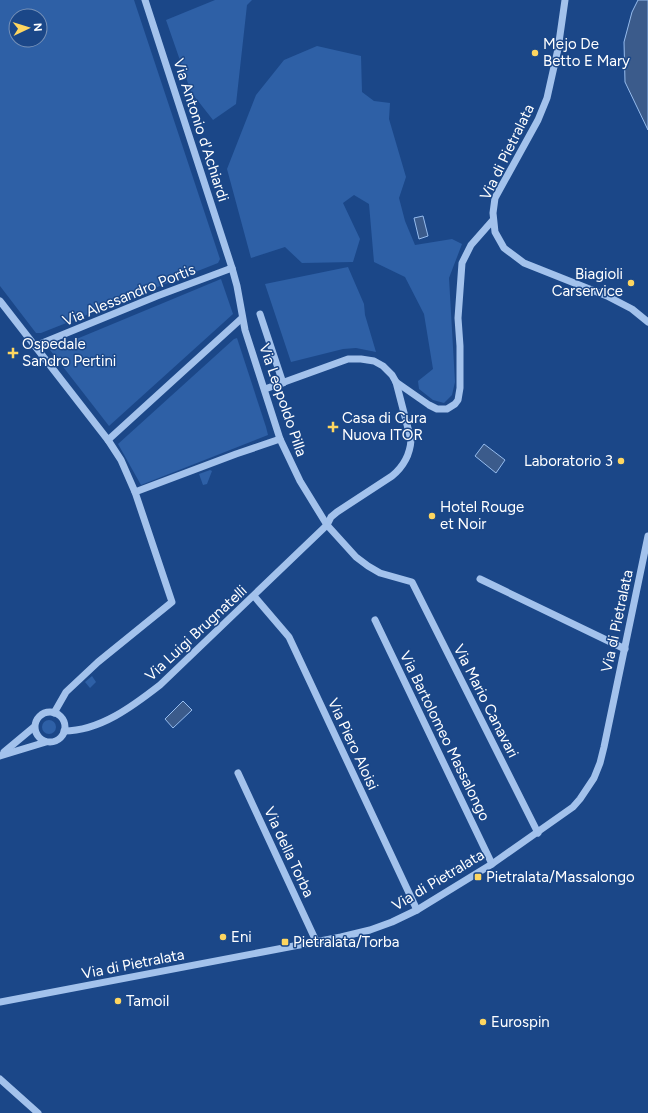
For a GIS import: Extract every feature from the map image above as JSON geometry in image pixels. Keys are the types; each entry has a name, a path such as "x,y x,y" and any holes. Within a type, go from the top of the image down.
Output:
{"street":[{"name":"Via Antonio d'Achiardi","path":"145,0 232,268"},
{"name":"Via di Pietralata","path":"565,0 558,49 547,98 538,120 496,198 493,207 495,232 500,243 518,260 534,268 607,296 632,309 648,322"},
{"path":"265,389 343,360 354,358 378,363 387,369 396,382 429,405 437,409 447,410 458,400 460,388 458,318 462,263 471,245 493,220"},
{"name":"Via Leopoldo Pilla","path":"232,268 239,294 242,318 280,439 300,481 327,525 356,557 384,575 412,582"},
{"name":"Via Alessandro Portis","path":"35,346 157,296 232,268"},
{"path":"0,301 108,440 120,460 135,492 172,602 98,662 64,695 54,713"},
{"path":"260,314 283,382"},
{"path":"108,440 242,318"},
{"name":"Via Luigi Brugnatelli","path":"64,731 81,729 104,721 139,701 164,682 327,525 331,517 336,512 397,472 407,458 411,440 396,382"},
{"path":"135,492 280,439"},
{"name":"Via di Pietralata","path":"0,1002 370,930 392,922 417,910 492,864 538,833 580,799 594,778 600,763 646,555 648,536"},
{"path":"480,579 624,649"},
{"name":"Via Mario Canavari","path":"412,582 538,833"},
{"name":"Via Piero Aloisi","path":"254,596 289,637 417,910"},
{"name":"Via Bartolomeo Massalongo","path":"375,620 492,864"},
{"path":"50,712 54,713 63,721 64,731 58,740 0,755 34,727 38,718 43,714 50,712"},
{"path":"34,727 39,738 46,742"},
{"name":"Via della Torba","path":"238,774 316,941"},
{"path":"0,1079 38,1113"}],"shaded area":[{"path":"0,0 134,0 220,259 218,263 41,333 36,333 0,286"},
{"path":"215,0 252,0 247,5 236,104 213,120 191,92 166,20"},
{"path":"638,0 648,0 648,130 625,82 624,42 632,12"},
{"path":"317,46 361,56 362,92 374,101 390,103 389,119 406,177 399,198 405,221 415,245 452,239 462,244 449,278 455,382 452,395 444,403 433,400 419,389 418,381 433,369 424,314 405,277 374,262 369,204 354,195 343,203 360,239 353,262 302,263 285,247 251,258 227,169 256,95 284,60"},
{"path":"423,216 428,236 419,239 414,218"},
{"path":"348,267 364,304 365,315 376,352 356,348 343,349 291,362 265,284"},
{"path":"221,279 233,314 109,426 50,350"},
{"path":"237,338 268,435 141,485 118,444 234,339"},
{"path":"484,444 505,460 496,473 475,456"},
{"path":"210,470 212,471 207,484 203,485 199,474"},
{"path":"92,676 96,682 90,688 85,682"},
{"path":"183,701 192,710 173,728 165,719"},
{"path":"46,720 52,720 56,724 56,730 52,734 46,734 42,730 42,724"}],"place":[{"name":"Mejo De Betto E Mary","path":"535,53"},
{"name":"Biagioli Carservice","path":"631,283"},
{"name":"Ospedale Sandro Pertini","path":"13,353"},
{"name":"Casa di Cura Nuova ITOR","path":"333,427"},
{"name":"Laboratorio 3","path":"621,461"},
{"name":"Hotel Rouge et Noir","path":"432,516"},
{"name":"Pietralata/Massalongo","path":"478,877"},
{"name":"Eni","path":"223,937"},
{"name":"Pietralata/Torba","path":"285,942"},
{"name":"Tamoil","path":"118,1001"},
{"name":"Eurospin","path":"483,1022"}]}
